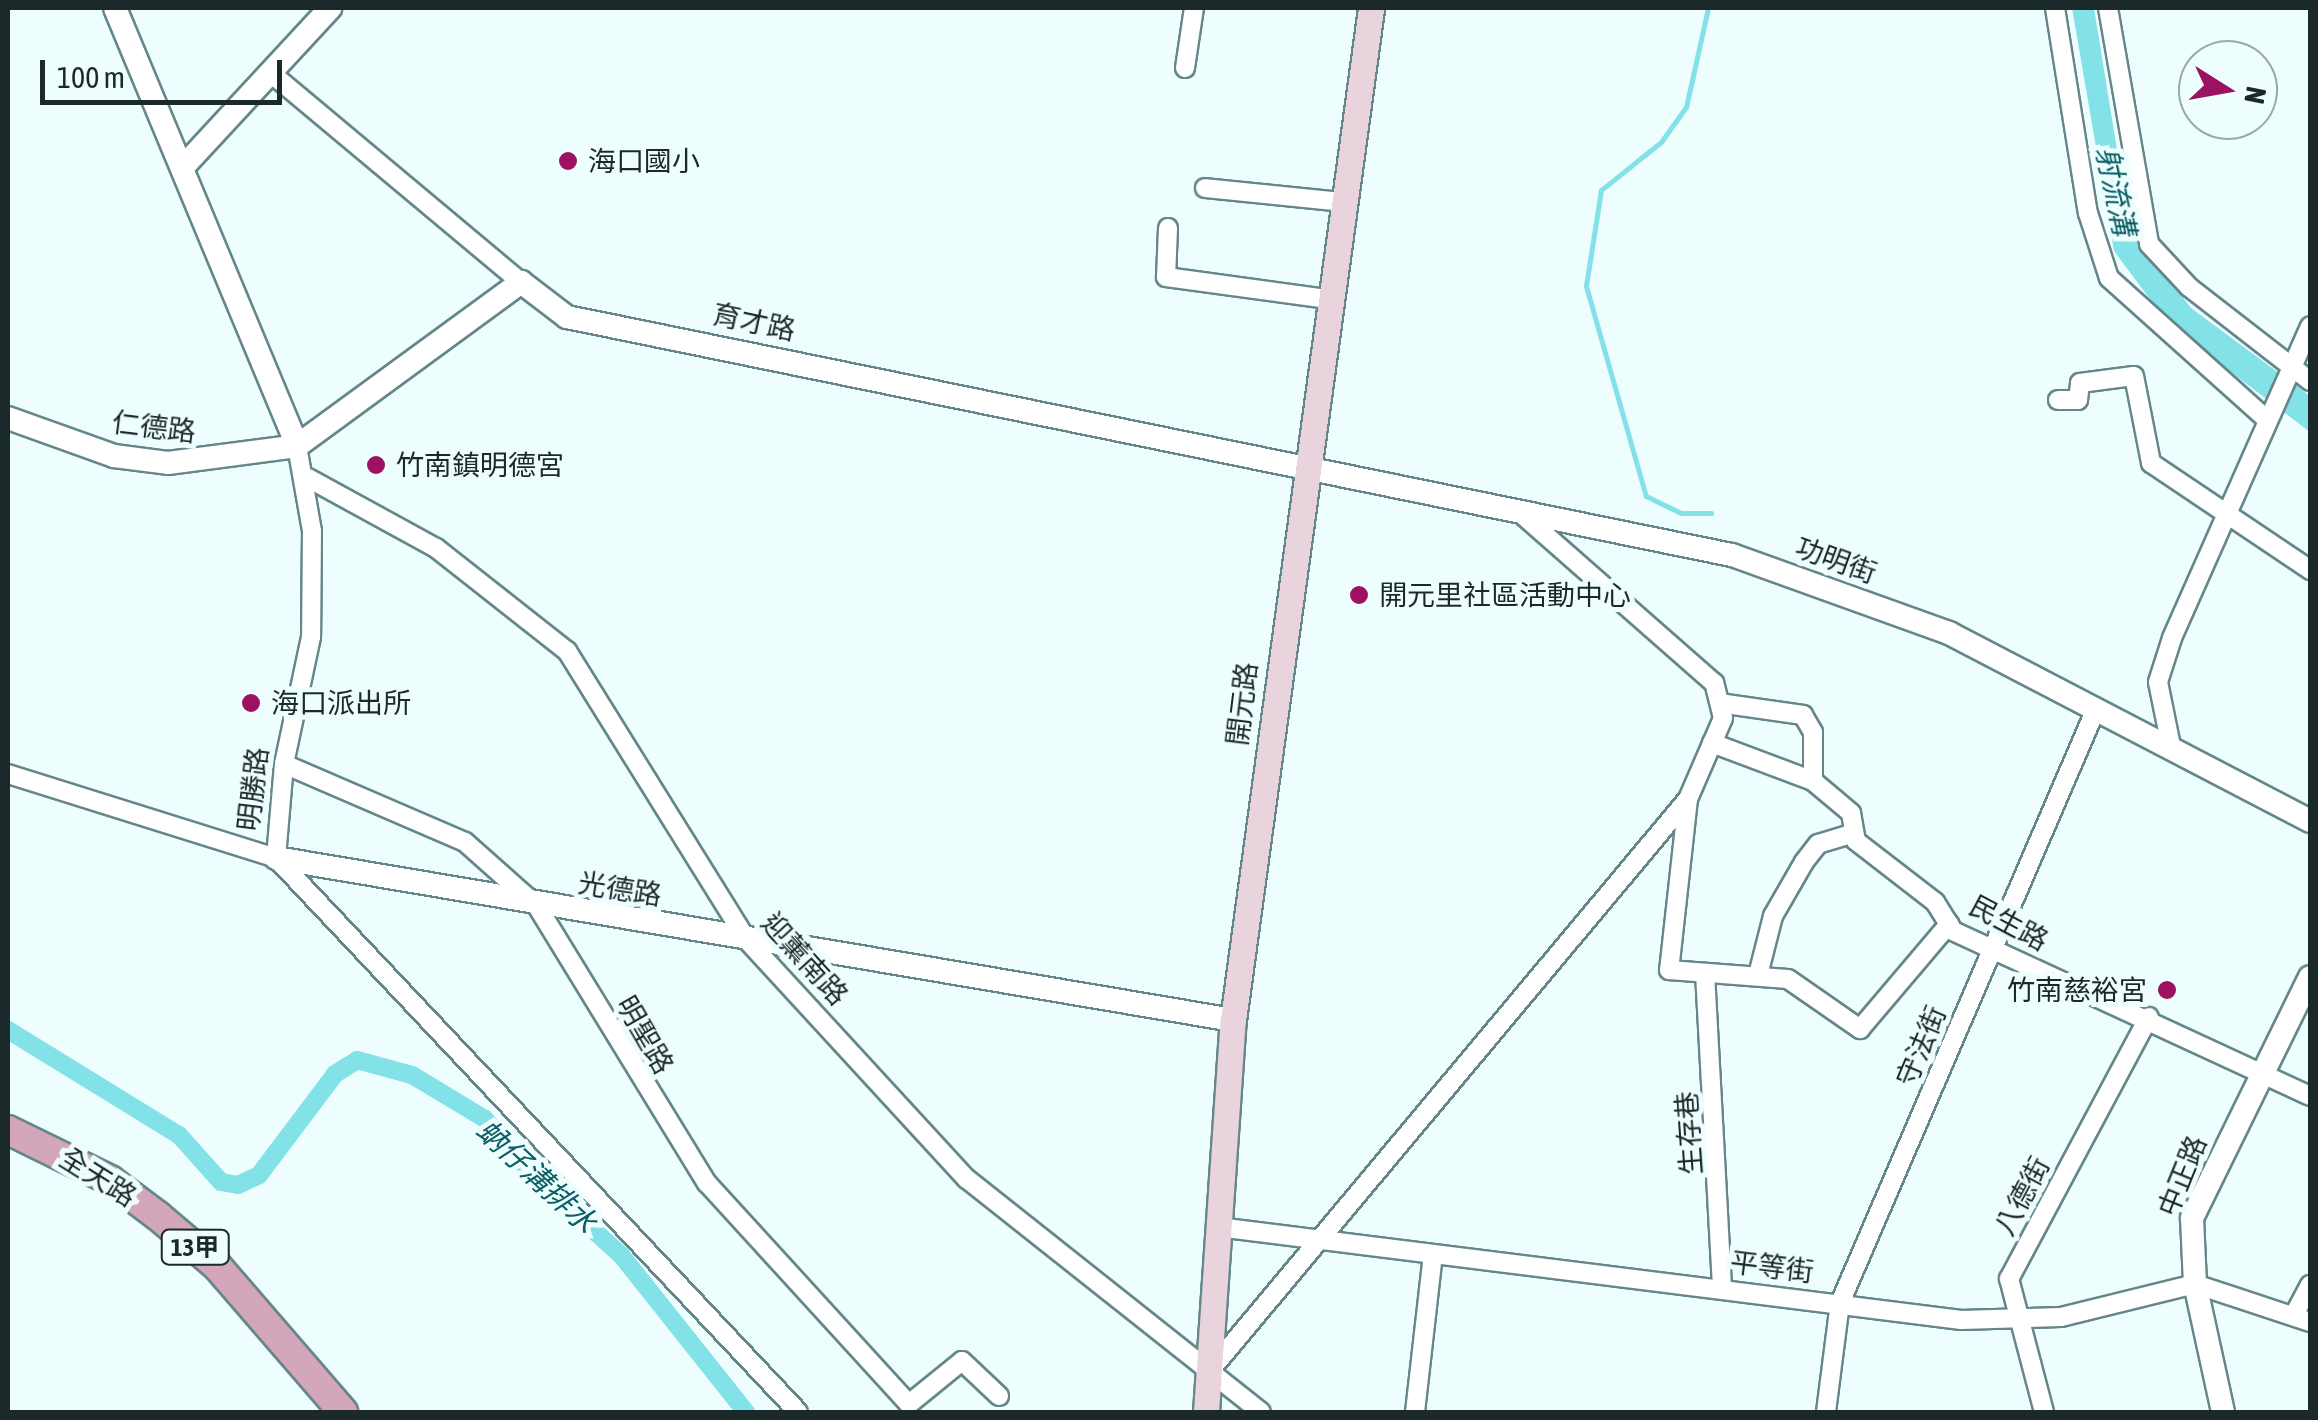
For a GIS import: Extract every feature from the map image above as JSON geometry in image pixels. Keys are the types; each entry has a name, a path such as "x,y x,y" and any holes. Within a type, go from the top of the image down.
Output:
{"main road":[{"name":"開元路","path":"1206,1412 1233,1020 1302,466 1371,8"},
{"name":"全天路","path":"8,1130 110,1180 158,1216 217,1266 342,1412"}],"street":[{"name":"明勝路","path":"115,8 308,478 311,636 284,764 276,858 798,1412"},
{"path":"183,167 330,8"},
{"path":"1185,68 1194,8"},
{"path":"2055,8 2088,212 2108,278 2267,416"},
{"path":"2108,8 2149,244 2189,288 2290,371 2310,381"},
{"name":"育才路","path":"272,74 567,317 1302,466"},
{"path":"1205,188 1342,202"},
{"path":"1168,228 1166,277 1327,299"},
{"path":"297,446 521,282"},
{"path":"2171,746 2158,682 2225,512 2310,326"},
{"path":"2058,400 2078,400 2080,383 2134,376 2150,464 2310,570"},
{"name":"仁德路","path":"8,418 114,456 168,464 297,446"},
{"name":"功明街","path":"1302,466 1517,510 1798,577 1949,633 2310,820"},
{"name":"迎薰南路","path":"308,478 436,548 567,651 746,939 967,1178 1261,1412"},
{"path":"1208,1373 1688,799 1726,704 1714,683 1547,546 1517,510"},
{"path":"1712,743 1813,782 1813,732 1803,715 1726,704"},
{"name":"守法街","path":"1826,1412 1840,1303 2096,710"},
{"name":"明聖路","path":"284,764 465,842 537,906 706,1183 909,1404 962,1360 999,1396"},
{"name":"光德路","path":"8,774 276,858 537,906 1233,1020"},
{"name":"民生路","path":"1813,782 1851,813 1850,834 1949,924 1992,951 2149,1017 2262,1069 2310,1096"},
{"path":"1688,799 1669,970 1760,971 1788,979 1860,1030 1949,924"},
{"path":"1760,971 1774,916 1804,862 1818,844 1850,834"},
{"name":"生存巷","path":"1705,973 1722,1289"},
{"name":"中正路","path":"2222,1412 2195,1284 2192,1218 2310,978"},
{"name":"八德街","path":"2044,1412 2026,1321 2008,1279 2149,1017"},
{"name":"平等街","path":"1218,1226 1321,1242 2026,1321 2195,1284"},
{"path":"1415,1412 1433,1255"},
{"path":"2195,1284 2302,1319 2310,1285"}],"water":[{"name":"射流溝","path":"2072,8 2094,8 2130,230 2191,308 2310,396 2310,432 2170,326 2114,251"}],"waterway":[{"path":"1708,8 1686,107 1661,142 1601,190 1586,286 1646,496 1681,513 1711,513"},
{"name":"蚋仔溝排水","path":"8,1030 179,1135 221,1182 238,1185 259,1175 335,1074 357,1060 412,1075 485,1119 532,1175 621,1255 746,1412"}],"place":[{"name":"海口國小","path":"568,161"},
{"name":"竹南鎮明德宮","path":"376,465"},
{"name":"開元里社區活動中心","path":"1359,595"},
{"name":"海口派出所","path":"251,703"},
{"name":"竹南慈裕宮","path":"2167,990"}]}
